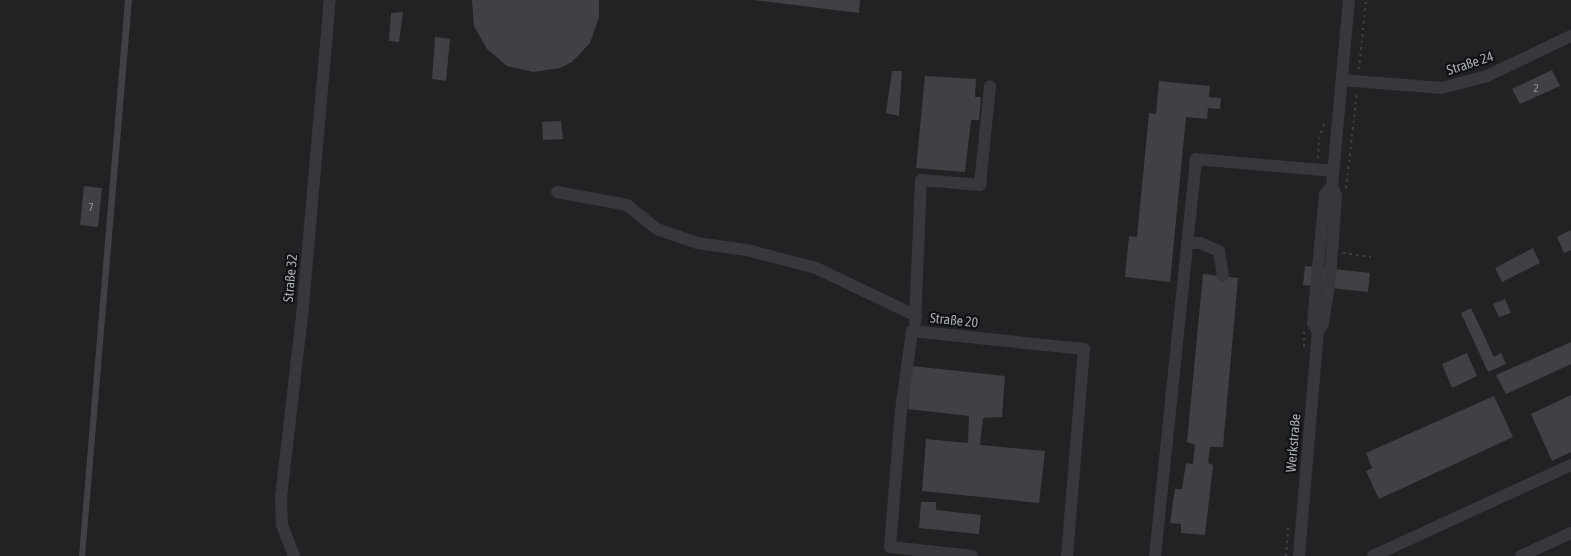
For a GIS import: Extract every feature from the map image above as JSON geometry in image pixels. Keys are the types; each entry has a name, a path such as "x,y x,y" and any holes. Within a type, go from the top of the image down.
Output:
{"street":[{"name":"Straße 32","path":"294,556 282,524 281,497 304,296 330,0"},
{"name":"Werkstraße","path":"1299,556 1318,332 1323,323 1330,278 1336,196 1332,186 1333,171 1349,0"},
{"name":"Straße 24","path":"1342,80 1442,88 1465,84 1571,36"},
{"path":"912,331 916,316 921,180 980,185 990,87"},
{"path":"1155,556 1196,160 1333,171"},
{"path":"557,192 627,205 657,230 697,242 747,250 816,268 916,316"},
{"path":"1186,243 1211,246 1220,251 1223,276"},
{"name":"Straße 20","path":"972,556 890,547 900,411 912,331 1084,348 1067,556"},
{"path":"1372,556 1571,465"},
{"path":"1521,556 1571,533"}],"path":[{"path":"1345,196 1366,0"},
{"path":"1317,170 1319,139 1327,118"},
{"path":"1338,253 1371,257"}],"shaded area":[{"path":"0,0 1571,0 1571,556 0,556"}],"building":[{"path":"125,0 132,0 85,556 79,556"},
{"path":"472,0 599,0 599,17 590,43 572,62 560,68 533,72 507,66 487,49 474,26"},
{"path":"754,0 860,0 859,13"},
{"path":"403,12 399,42 389,41 391,13"},
{"path":"435,37 450,39 446,81 432,79"},
{"path":"1552,70 1560,86 1520,104 1512,89"},
{"path":"892,71 902,71 899,116 886,113"},
{"path":"925,76 976,79 975,97 981,97 979,120 971,120 965,172 916,168"},
{"path":"1159,81 1210,86 1209,97 1221,98 1220,109 1208,108 1207,119 1186,117 1170,282 1125,277 1129,236 1137,237 1149,113 1156,114"},
{"path":"561,121 563,139 543,140 542,122"},
{"path":"84,186 102,188 98,227 80,225"},
{"path":"1571,230 1571,250 1564,253 1557,237"},
{"path":"1533,248 1540,263 1502,282 1495,268"},
{"path":"1305,266 1370,273 1368,292 1303,285"},
{"path":"1203,274 1238,278 1223,447 1210,447 1208,463 1213,465 1205,535 1181,533 1181,524 1170,523 1175,489 1182,489 1186,463 1193,464 1195,445 1187,442"},
{"path":"1505,299 1511,313 1499,317 1493,304"},
{"path":"1471,308 1494,357 1501,353 1506,364 1488,372 1461,313"},
{"path":"1571,342 1571,364 1506,394 1496,375"},
{"path":"1467,353 1477,376 1452,388 1442,364"},
{"path":"912,366 1005,376 1002,417 983,418 980,445 1045,451 1039,503 922,491 926,439 968,443 969,416 908,409"},
{"path":"1571,395 1571,452 1552,461 1531,414"},
{"path":"1494,396 1513,437 1379,499 1366,471 1372,468 1366,453"},
{"path":"921,502 936,502 936,510 981,515 979,534 919,528"}]}
